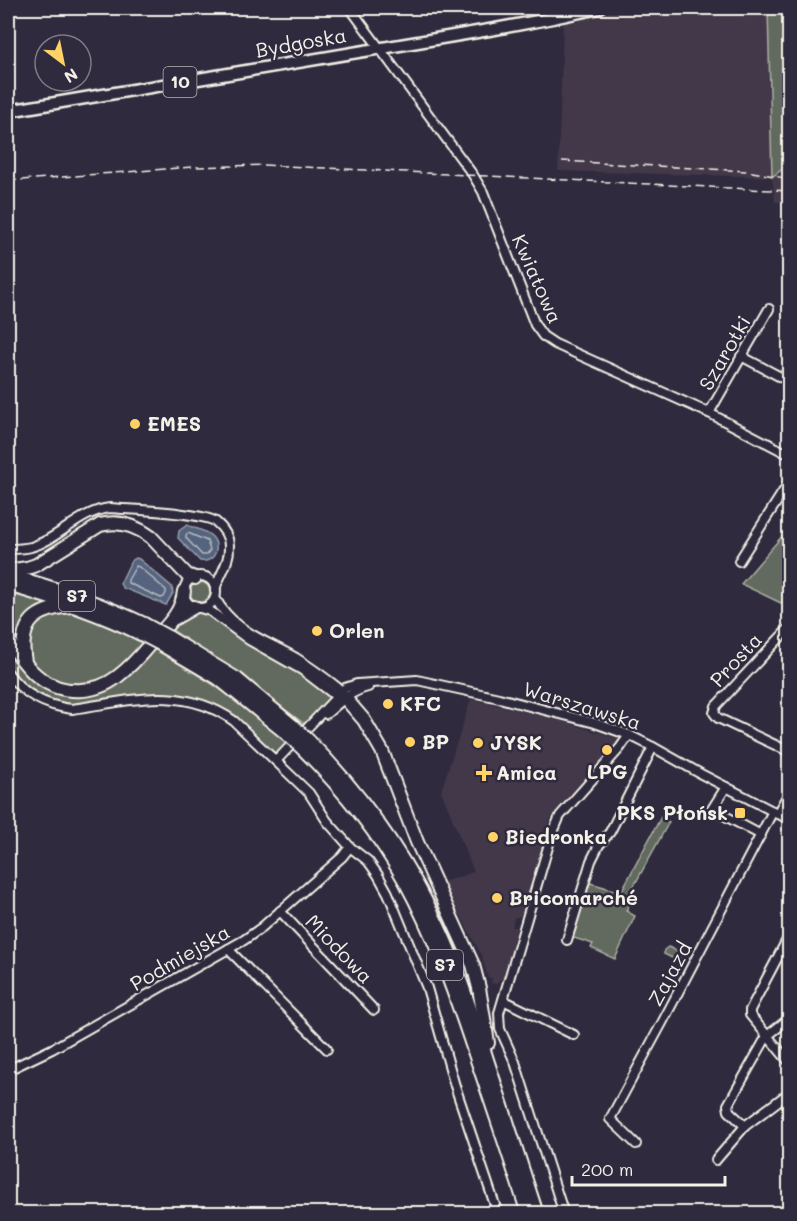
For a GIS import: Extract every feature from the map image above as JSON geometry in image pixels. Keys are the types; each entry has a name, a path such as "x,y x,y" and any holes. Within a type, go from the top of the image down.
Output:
{"highway":[{"path":"8,573 36,565 100,525 110,523 125,524 145,532 187,575 199,577"},
{"name":"S7","path":"8,573 122,614 141,629"},
{"name":"S7","path":"8,585 141,629 166,641 289,729 307,739 330,762 374,816 413,876 441,932 468,1001 537,1214"},
{"path":"8,639 39,678 54,686 71,690 98,688 122,673 169,623 180,609 184,591"},
{"path":"25,662 23,649 25,635 27,628 37,615 49,609 76,606"},
{"path":"169,623 197,608"},
{"path":"341,695 356,708 382,751 426,864 473,965 496,1085"},
{"name":"S7","path":"307,739 367,822 404,881 431,934 459,1006 528,1214"}],"main road":[{"name":"Bydgoska","path":"8,111 521,24 599,8"}],"street":[{"name":"Kwiatowa","path":"350,8 464,162 483,192 535,325 543,336 555,344 709,413 789,455"},
{"name":"Szarotki","path":"709,413 769,309"},
{"path":"741,356 789,382"},
{"path":"739,561 789,481"},
{"path":"8,549 31,547 48,540 94,511 110,508 199,516 215,522 226,534 230,549 209,605 197,608"},
{"path":"226,563 213,575 199,577 187,583 184,591 187,601 197,608 210,611 249,640 341,695"},
{"path":"199,577 211,582 220,607 249,633 301,661 341,695"},
{"name":"Prosta","path":"789,627 716,706 714,713 718,718 789,752"},
{"path":"8,673 32,696 62,708 72,709 154,697 196,702 222,712 309,793 327,821 350,847 368,861 383,884 428,988 455,1086 498,1214"},
{"name":"Warszawska","path":"276,761 307,739 341,695 384,682 417,680 553,711 629,735 789,820"},
{"path":"564,1214 514,1062 500,1029 499,1013 550,837 560,816 629,735"},
{"path":"567,940 591,861 599,844 610,832 653,747"},
{"path":"726,787 712,809 761,836"},
{"name":"Zajazd","path":"636,1144 610,1119 761,836 789,791"},
{"name":"Podmiejska","path":"8,1070 52,1049 250,935 342,857 350,847"},
{"name":"Miodowa","path":"280,911 374,1010"},
{"path":"789,934 750,1010 750,1016 789,1063"},
{"path":"228,949 327,1049"},
{"path":"503,1000 574,1035"},
{"path":"746,1126 729,1111 728,1105 767,1036 789,1018"},
{"path":"716,1160 746,1126 789,1092"}],"shaded area":[{"path":"626,8 768,8 772,175 789,133 789,202 775,202 772,177 558,171 563,23"},
{"path":"471,699 553,718 619,739 550,819 524,915 514,918 512,927 517,927 503,980 499,980 497,984 491,983 492,978 488,978 482,957 443,882 474,872 441,791"}],"green space":[{"path":"768,8 790,8 789,164 772,177"},
{"path":"789,528 789,594 781,603 741,584"},
{"path":"200,582 207,585 210,592 207,599 200,602 193,599 190,592 193,585"},
{"path":"8,592 49,603 42,607 19,645 16,645 8,632"},
{"path":"62,611 105,623 144,645 118,669 96,683 80,685 61,682 37,667 32,660 29,644 33,629 41,618"},
{"path":"199,611 208,612 289,664 328,694 328,702 306,725 171,629 187,615"},
{"path":"8,646 37,682 55,692 80,696 152,648 224,691 289,743 278,753 271,752 247,727 227,711 188,696 160,693 72,705 45,699 29,691 8,668"},
{"path":"661,817 669,822 629,895 633,897 626,911 635,916 615,959 591,948 593,944 571,937 587,882 621,892"},
{"path":"668,947 680,952 680,958 676,960 664,954 664,950"}],"water":[{"path":"187,525 205,532 214,539 216,552 210,559 200,561 178,538 179,531"},
{"path":"136,558 172,587 173,593 166,605 123,588 120,584 131,561"}],"railway":[{"path":"562,161 747,171 790,179"},
{"path":"8,181 192,167 264,165 790,191"}],"place":[{"name":"EMES","path":"135,424"},
{"name":"Orlen","path":"317,631"},
{"name":"KFC","path":"388,704"},
{"name":"BP","path":"410,742"},
{"name":"JYSK","path":"478,743"},
{"name":"LPG","path":"607,750"},
{"name":"Amica","path":"484,773"},
{"name":"PKS Płońsk","path":"740,813"},
{"name":"Biedronka","path":"493,837"},
{"name":"Bricomarché","path":"497,898"}]}
